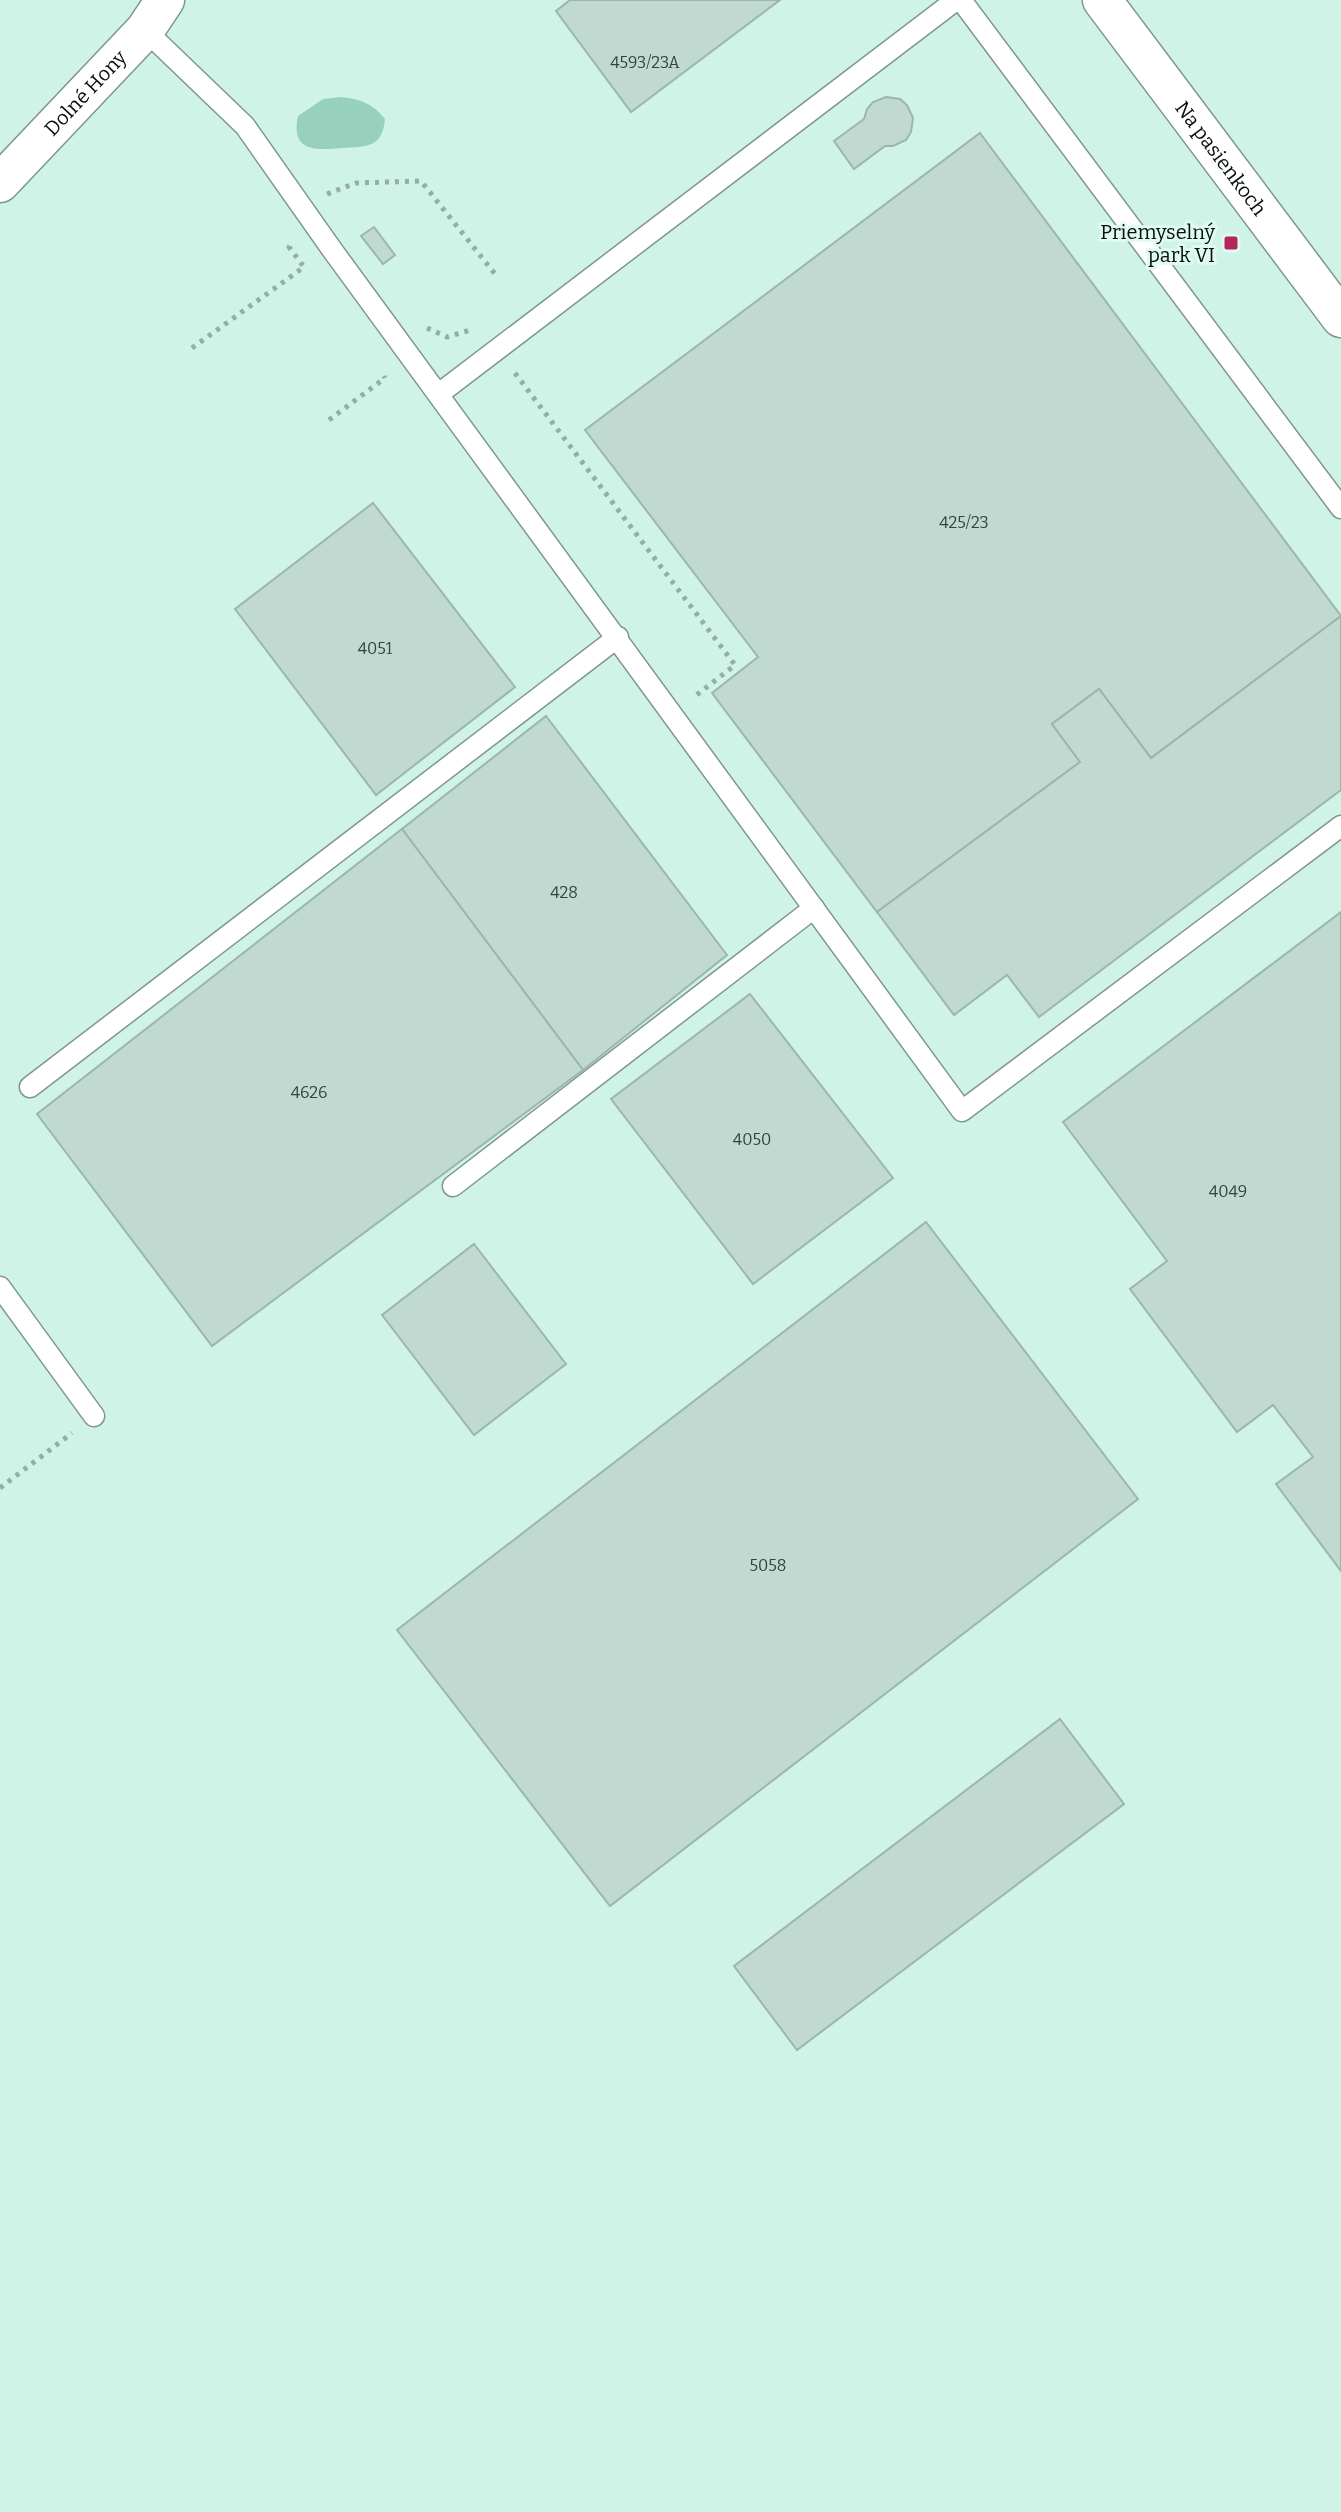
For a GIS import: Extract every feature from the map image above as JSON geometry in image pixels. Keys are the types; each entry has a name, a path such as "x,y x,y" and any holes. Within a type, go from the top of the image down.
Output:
{"street":[{"name":"Na pasienkoch","path":"1102,0 1341,318"},
{"name":"Dolné Hony","path":"0,183 155,15"}],"lane":[{"path":"440,393 959,0 1341,508"},
{"path":"155,15 245,126 962,1111 1341,826"},
{"path":"30,1087 618,637"},
{"path":"453,1186 814,908"},
{"path":"0,1287 94,1416"}],"path":[{"path":"192,348 304,267 289,247 336,214 323,196 356,183 421,181 495,274"},
{"path":"423,326 447,337 479,328 735,665 673,713"},
{"path":"329,420 385,378 377,366"},
{"path":"0,1488 94,1416"}],"shaded area":[{"path":"0,0 1341,0 1341,2512 0,2512"},
{"path":"341,97 366,103 385,119 377,140 363,146 333,149 315,149 302,143 298,137 298,116 323,99"}],"building":[{"path":"570,0 780,0 631,112 556,11"},
{"path":"886,97 900,99 907,105 913,118 911,132 906,140 885,146 854,169 834,141 864,119 873,102"},
{"path":"980,133 1341,616 1151,758 1099,689 1052,724 1080,762 877,912 712,693 758,657 585,430"},
{"path":"374,227 395,255 383,264 361,236"},
{"path":"373,503 515,687 376,795 235,609"},
{"path":"1341,616 1341,790 1039,1017 1007,975 954,1015 877,912 1080,762 1052,724 1099,689 1151,758"},
{"path":"546,716 727,955 583,1070 402,829"},
{"path":"402,829 583,1070 212,1346 37,1114"},
{"path":"1341,912 1341,1571 1276,1484 1313,1457 1273,1405 1237,1432 1130,1289 1167,1261 1063,1122"},
{"path":"750,994 893,1178 753,1284 611,1099"},
{"path":"926,1222 1138,1499 610,1906 397,1630"},
{"path":"474,1244 566,1364 474,1435 382,1315"},
{"path":"1060,1719 1124,1804 797,2050 734,1966"}],"place":[{"name":"Priemyselný park VI","path":"1231,243"}]}
